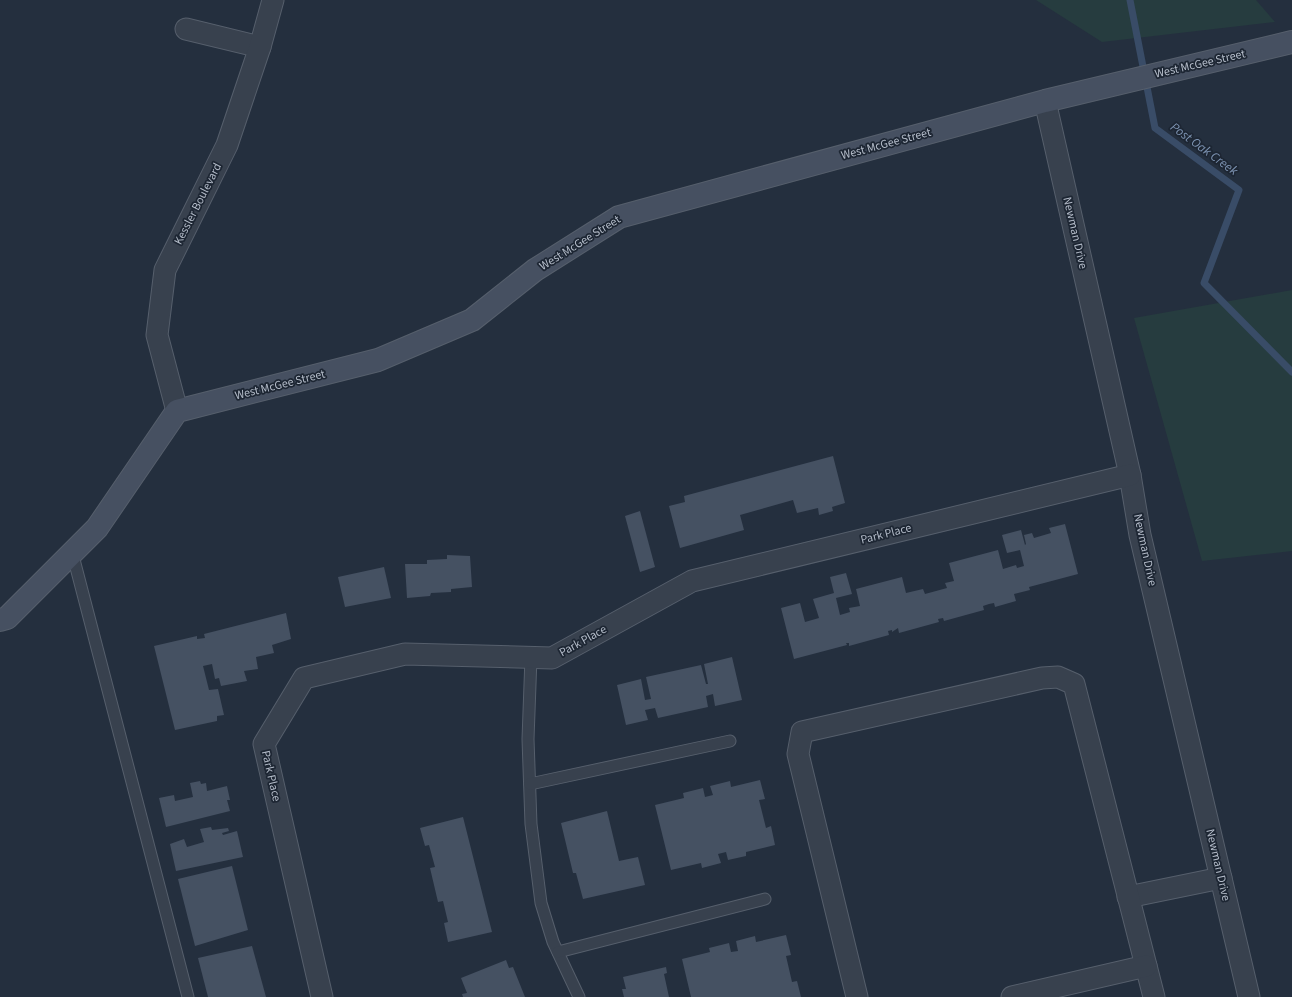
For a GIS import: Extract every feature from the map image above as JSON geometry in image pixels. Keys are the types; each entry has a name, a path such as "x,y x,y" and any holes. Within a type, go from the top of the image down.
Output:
{"street":[{"name":"Kessler Boulevard","path":"177,411 157,335 165,270 228,146 260,48 273,0"},
{"path":"186,29 260,48"},
{"name":"West McGee Street","path":"177,411 378,360 472,320 536,270 619,217 1085,91 1284,44"},
{"name":"Newman Drive","path":"1045,102 1130,475 1140,535 1249,997"},
{"path":"0,620 6,618 97,528 177,411"},
{"name":"Park Place","path":"322,997 264,744 304,678 404,654 552,658 692,581 1130,475"},
{"path":"857,997 798,754 802,732 1042,678 1058,677 1074,684 1154,997"},
{"path":"1128,897 1221,878"},
{"path":"1012,997 1146,966"}],"lane":[{"path":"72,552 188,997"},
{"path":"531,657 528,739 531,824 541,903 558,952 579,997"},
{"path":"530,784 730,741"},
{"path":"558,952 765,899"}],"green space":[{"path":"1036,0 1256,0 1275,22 1102,42"},
{"path":"1292,290 1292,551 1202,561 1134,318"}],"building":[{"path":"833,456 845,503 832,507 833,511 819,515 818,508 797,513 793,500 740,515 744,530 680,548 669,506 685,502 684,496"},
{"path":"640,511 655,567 640,572 625,516"},
{"path":"1065,524 1078,574 1029,587 1030,590 1014,594 1016,601 995,607 994,603 989,604 983,606 984,610 944,621 943,618 938,619 939,622 899,633 898,628 892,632 892,630 888,631 889,635 849,646 849,643 846,643 847,645 794,659 781,608 800,603 805,622 819,618 813,599 834,593 830,577 846,573 852,594 836,598 840,615 850,612 849,608 860,606 856,589 902,577 906,593 923,589 925,594 947,588 945,583 954,581 949,563 998,550 1003,569 1016,565 1017,568 1024,566 1020,550 1007,553 1002,535 1021,530 1025,545 1024,535 1032,533 1034,538 1051,533 1049,528"},
{"path":"447,555 470,556 472,587 451,589 451,592 431,593 430,596 407,598 405,564 427,564 427,560 447,559"},
{"path":"384,567 391,598 345,607 338,577"},
{"path":"286,613 291,639 272,645 274,653 256,657 258,669 244,671 247,681 221,686 219,678 215,679 212,664 203,666 209,690 218,689 224,715 217,716 217,721 175,730 154,646 197,636 197,639 205,638 204,634"},
{"path":"732,657 742,700 715,706 713,694 706,696 708,707 658,718 655,708 645,710 648,720 626,725 617,685 641,679 645,700 651,699 646,677 701,665 706,684 708,684 704,664"},
{"path":"760,780 765,799 759,800 766,828 771,826 775,845 746,852 746,856 728,860 726,852 718,854 721,863 702,868 701,863 671,870 655,805 684,798 683,793 703,788 705,797 713,795 710,786 730,781 731,787"},
{"path":"200,781 201,784 206,783 207,791 227,786 230,800 227,800 230,811 166,827 159,798 174,795 175,801 193,797 190,783"},
{"path":"607,811 619,861 638,857 645,885 583,899 576,873 573,873 561,823"},
{"path":"463,817 492,932 448,942 444,923 448,922 443,901 438,902 430,868 435,867 429,845 425,846 420,828"},
{"path":"211,827 212,830 228,828 229,831 222,833 223,835 237,831 243,857 176,871 170,844 184,839 187,847 204,842 200,829"},
{"path":"232,866 248,930 195,946 178,879"},
{"path":"786,935 791,955 786,956 792,982 797,981 801,997 691,997 682,959 710,952 709,948 729,943 731,952 738,951 736,941 755,936 756,942"},
{"path":"252,946 266,997 208,997 198,958"},
{"path":"506,960 509,968 513,967 525,997 463,997 462,994 467,993 461,978"},
{"path":"666,967 667,973 664,974 669,997 624,997 622,989 626,989 623,977"}],"waterway":[{"name":"Post Oak Creek","path":"1130,0 1155,128 1239,190 1204,283 1292,372"}]}
